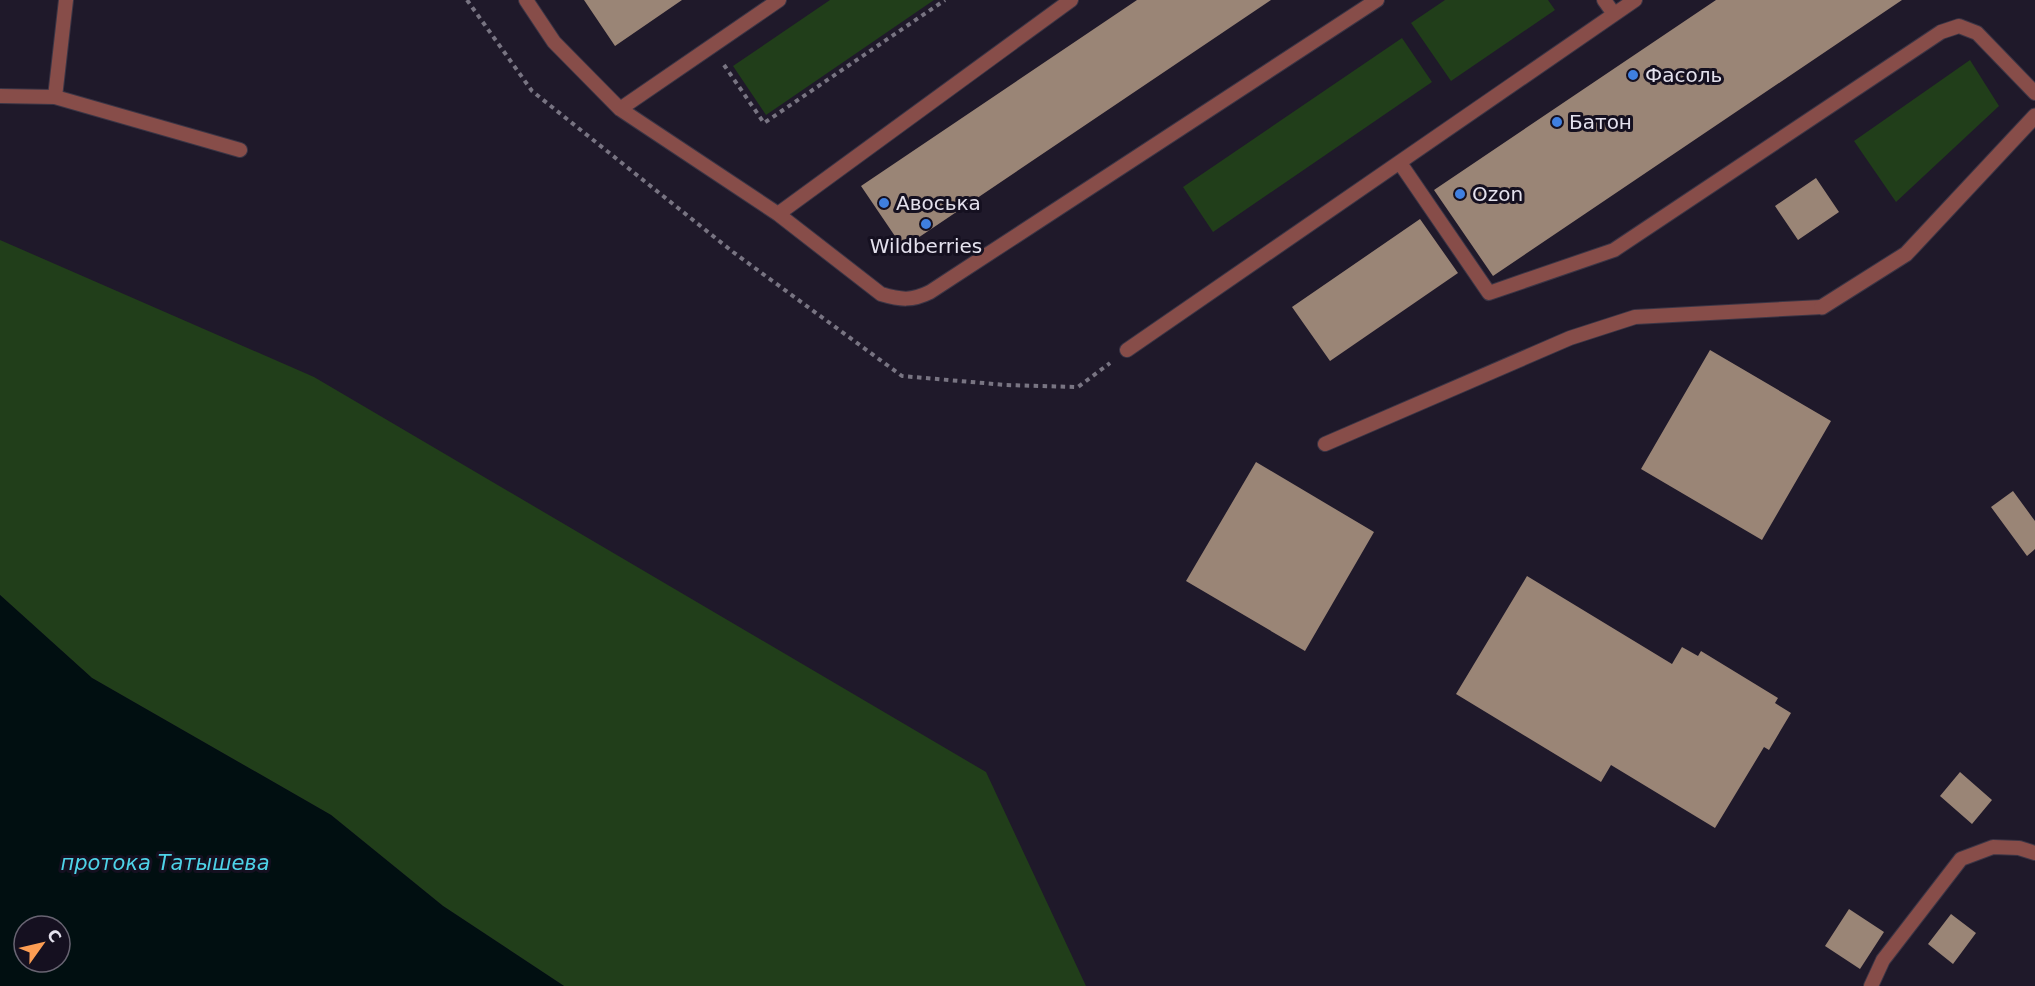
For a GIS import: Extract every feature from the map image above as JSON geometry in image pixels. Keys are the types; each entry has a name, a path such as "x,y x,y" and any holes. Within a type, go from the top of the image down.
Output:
{"street":[{"path":"1822,307 1906,254 2035,116"}],"lane":[{"path":"55,97 66,0"},
{"path":"526,0 554,42 620,109 778,214 881,294 900,300 915,299 930,292 1377,0"},
{"path":"620,109 779,0"},
{"path":"778,214 1071,0"},
{"path":"1604,0 1614,14"},
{"path":"1127,350 1635,0"},
{"path":"1400,163 1489,293 1614,250 1941,32 1959,26 1977,33 2035,93"},
{"path":"0,96 55,97 240,150"},
{"path":"1325,444 1570,338 1635,317 1822,307"},
{"path":"1871,986 1883,960 1961,859 1993,847 2019,848 2035,853"}],"path":[{"path":"467,0 532,92 733,252 902,376 1006,386 1078,387 1127,350"},
{"path":"711,46 764,123 945,0"}],"green space":[{"path":"830,0 934,0 766,115 733,66"},
{"path":"1445,0 1548,0 1555,10 1451,81 1411,23"},
{"path":"1402,38 1432,82 1213,232 1183,187"},
{"path":"1970,60 1999,106 1896,202 1854,141"},
{"path":"0,240 314,377 986,772 1086,986 564,986 443,906 331,815 92,678 0,595"}],"water":[{"name":"протока Татышева","path":"0,595 92,678 331,815 443,906 564,986 0,986"}],"building":[{"path":"584,0 682,0 615,46"},
{"path":"1137,0 1271,0 903,248 861,186"},
{"path":"1716,0 1902,0 1493,276 1434,190"},
{"path":"1816,178 1839,212 1798,240 1775,206"},
{"path":"1420,219 1458,273 1330,361 1292,307"},
{"path":"1710,350 1831,421 1762,540 1641,469"},
{"path":"1256,462 1374,532 1305,651 1186,581"},
{"path":"2013,491 2035,521 2035,549 2027,556 1991,507"},
{"path":"1527,576 1672,664 1682,647 1698,656 1701,651 1778,698 1775,703 1791,713 1769,750 1764,747 1715,828 1611,765 1601,782 1456,694"},
{"path":"1960,772 1992,800 1972,824 1940,796"},
{"path":"1849,909 1884,932 1860,969 1825,946"},
{"path":"1951,914 1976,933 1953,964 1928,944"}],"place":[{"name":"Фасоль","path":"1633,75"},
{"name":"Батон","path":"1557,122"},
{"name":"Ozon","path":"1460,194"},
{"name":"Авоська","path":"884,203"},
{"name":"Wildberries","path":"926,224"}]}
